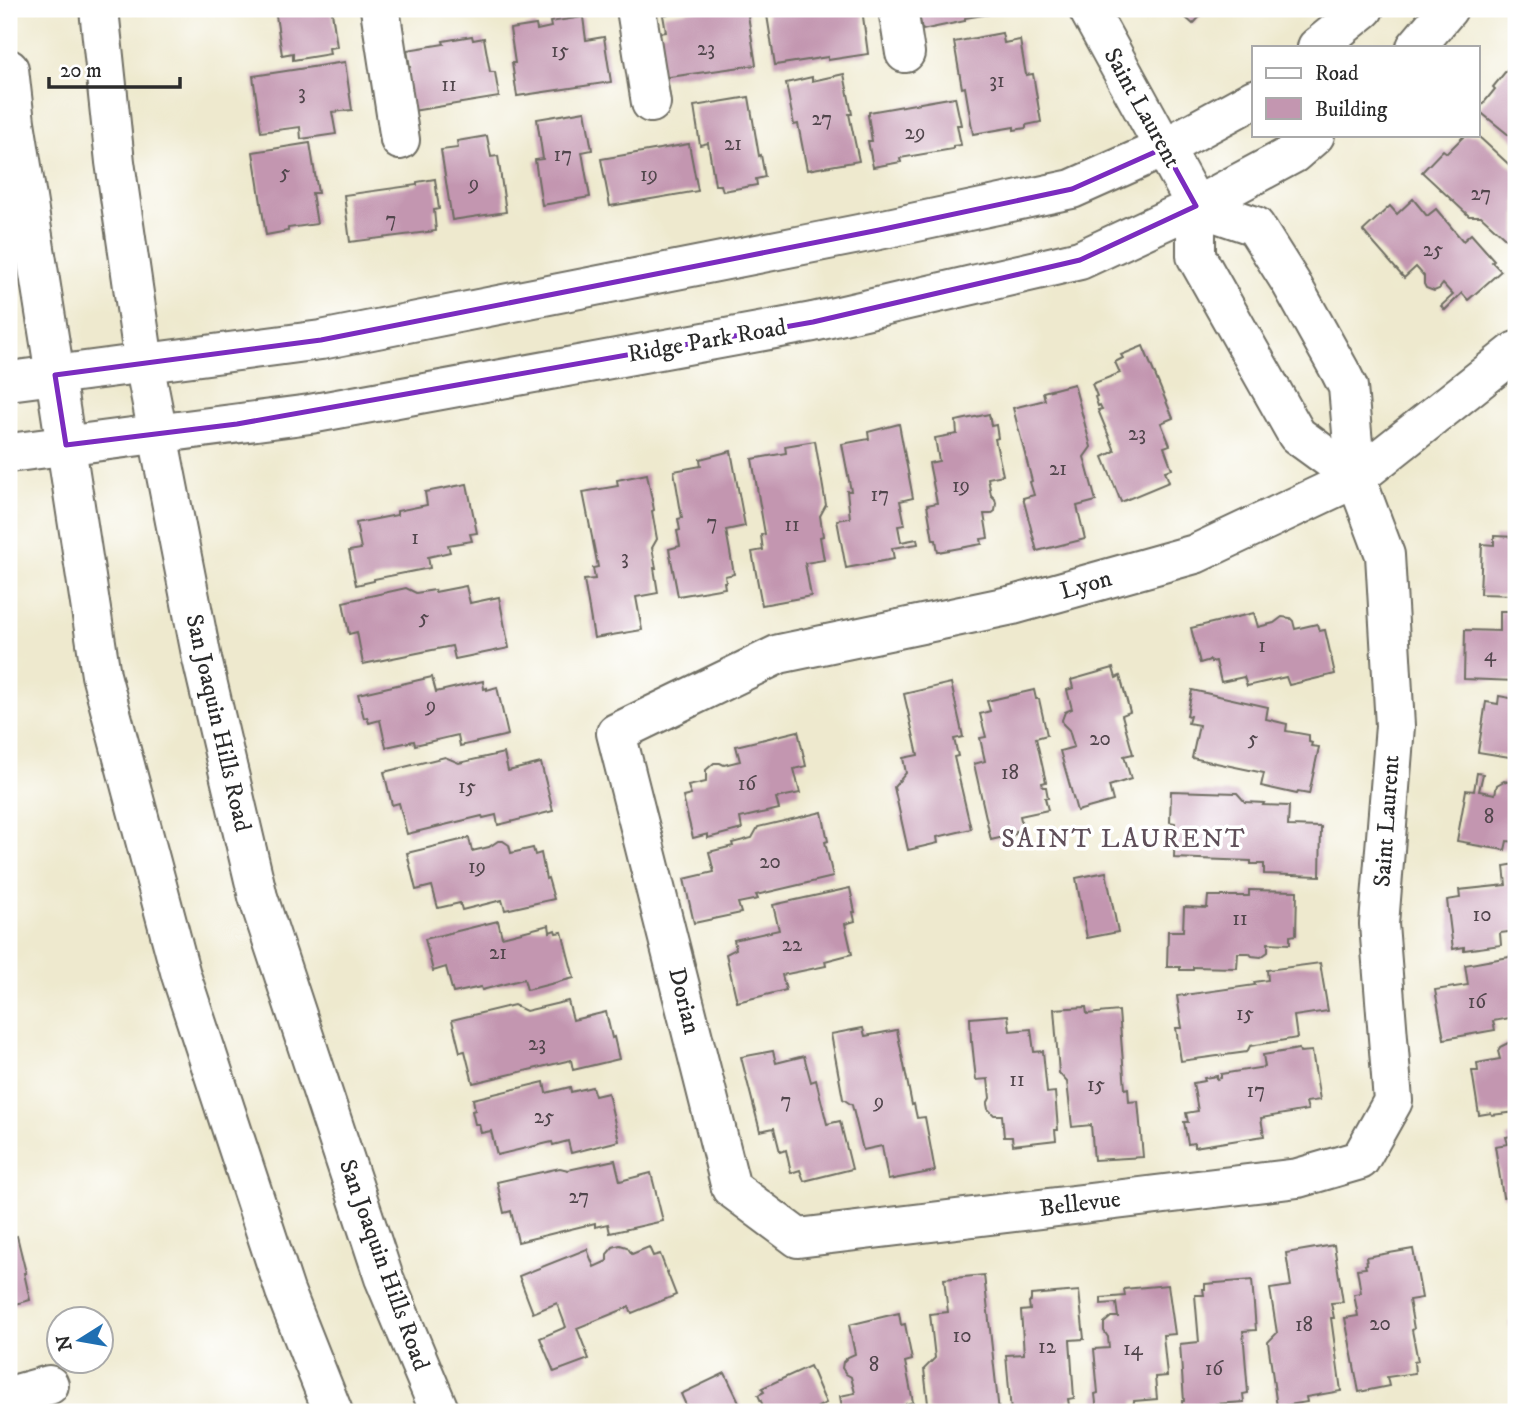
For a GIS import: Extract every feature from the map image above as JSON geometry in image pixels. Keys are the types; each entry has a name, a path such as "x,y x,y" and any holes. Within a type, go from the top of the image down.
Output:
{"street":[{"name":"San Joaquin Hills Road","path":"99,9 115,162 144,363 202,659 258,897 384,1278 440,1412"},
{"path":"380,9 400,140"},
{"path":"636,9 651,103"},
{"path":"898,9 905,53"},
{"name":"Saint Laurent","path":"1088,9 1196,206 1196,256 1297,435 1356,478"},
{"path":"1318,46 1364,9"},
{"path":"1417,46 1448,9"},
{"path":"9,69 101,675 181,975 285,1291 333,1412"},
{"path":"9,381 321,340 879,230 1072,189 1164,148 1252,100"},
{"name":"Ridge Park Road","path":"9,453 310,414 813,322 1080,260 1196,206 1293,154 1314,136"},
{"name":"Saint Laurent","path":"1196,206 1255,226 1292,283 1348,387 1356,478 1385,555 1395,726 1379,924 1393,1101 1360,1160"},
{"name":"Lyon","path":"616,733 779,654 1013,605 1195,554 1356,478 1516,351"},
{"name":"Dorian","path":"616,733 731,1188 798,1238"},
{"name":"Bellevue","path":"798,1238 1298,1178 1360,1160"},
{"path":"9,1396 49,1385"}],"highlighted area":[{"path":"1164,148 1196,206 1080,260 813,322 237,424 66,445 55,375 321,340 879,230 1072,189"}],"building":[{"path":"275,9 337,9 332,12 337,47 329,48 330,54 293,60 293,53 282,55"},
{"path":"700,9 747,9 756,65 662,78 656,33 666,32 663,15"},
{"path":"766,9 843,9 843,12 862,9 868,54 775,65"},
{"path":"918,9 1001,9 1002,12 965,18 965,21 922,30"},
{"path":"1176,9 1212,9 1208,13 1205,11 1193,24"},
{"path":"583,17 586,40 604,37 611,82 517,96 510,29 536,25 537,30 551,27 550,22"},
{"path":"1002,33 1004,43 1020,40 1026,75 1033,74 1041,122 1026,125 1026,128 1014,130 1014,127 973,134 954,42"},
{"path":"472,36 473,40 484,38 490,72 495,72 499,97 406,112 399,69 410,67 407,50"},
{"path":"1514,61 1516,62 1516,141 1480,112 1480,108 1495,89 1493,87"},
{"path":"345,62 352,110 332,112 336,134 301,139 300,127 261,132 253,76"},
{"path":"844,74 859,161 807,170 786,83"},
{"path":"749,97 765,177 756,179 757,185 723,191 721,185 715,185 708,143 700,145 694,106"},
{"path":"955,97 961,125 957,125 961,145 953,146 953,149 900,158 901,162 873,167 868,141 872,141 869,112"},
{"path":"585,111 592,150 582,152 590,197 542,205 535,160 543,159 537,119"},
{"path":"487,136 491,157 498,156 506,212 452,220 441,150 458,148 457,141"},
{"path":"1464,136 1478,136 1516,171 1514,246 1481,216 1469,216 1422,172 1443,150 1447,153"},
{"path":"310,143 318,193 312,193 317,224 288,228 288,231 266,235 253,152"},
{"path":"689,144 698,191 610,206 601,159"},
{"path":"435,179 439,209 434,210 436,231 350,242 344,195 417,185 417,182"},
{"path":"1413,199 1427,216 1436,209 1463,241 1471,234 1501,271 1468,300 1462,293 1445,310 1441,306 1453,295 1443,284 1434,291 1426,288 1424,276 1416,267 1404,278 1363,231 1390,206 1397,214"},
{"path":"1143,346 1173,418 1161,423 1170,445 1164,447 1172,469 1165,471 1169,482 1121,502 1103,457 1115,451 1098,410 1102,409 1098,406 1092,384 1120,373 1115,362 1123,358 1121,355"},
{"path":"1074,384 1091,447 1084,457 1096,501 1077,506 1085,539 1037,551 1023,498 1034,495 1030,482 1032,481 1013,408 1045,400 1043,392"},
{"path":"989,414 991,426 996,425 998,438 995,439 1003,475 988,478 991,495 996,503 995,511 984,514 988,538 981,539 982,544 938,552 936,540 933,540 927,505 937,503 929,463 939,461 935,438 957,434 956,421"},
{"path":"899,424 913,498 900,501 905,525 898,526 901,542 917,539 918,544 892,548 894,559 846,568 837,520 850,518 847,491 851,491 842,444 869,439 868,432"},
{"path":"815,441 826,505 820,516 824,560 805,563 811,596 762,605 752,552 763,550 761,535 765,534 752,459 786,453 785,446"},
{"path":"731,451 745,526 726,530 734,574 725,576 725,588 678,596 669,549 680,546 677,531 680,530 678,519 682,518 674,471 701,466 700,459"},
{"path":"647,474 657,539 652,548 658,593 636,597 642,630 594,638 584,580 595,579 593,568 598,567 583,492 618,486 617,480"},
{"path":"467,484 477,533 470,534 472,541 448,545 450,552 428,557 430,568 356,585 349,551 361,549 356,523 397,515 397,511 427,505 425,492"},
{"path":"1494,536 1516,537 1516,595 1480,594 1482,544 1494,545"},
{"path":"466,586 470,603 499,597 509,648 455,659 452,646 363,664 357,632 349,634 343,602 406,588 416,593"},
{"path":"1500,611 1516,611 1516,681 1464,679 1465,630 1500,631"},
{"path":"1254,613 1258,627 1274,623 1282,617 1290,618 1295,629 1317,624 1319,631 1325,630 1335,674 1289,685 1286,677 1247,686 1244,677 1221,682 1216,661 1200,663 1191,628"},
{"path":"1113,668 1116,678 1120,676 1130,712 1122,715 1133,754 1124,756 1131,779 1109,786 1113,801 1077,811 1060,751 1074,747 1069,730 1062,720 1065,712 1072,709 1067,690 1073,688 1071,680"},
{"path":"432,677 436,692 483,681 484,689 497,687 508,735 460,746 458,735 415,745 414,741 386,747 380,720 369,723 367,717 364,718 358,694"},
{"path":"951,683 963,737 954,739 958,756 954,757 971,829 937,837 938,843 908,850 894,787 906,773 903,758 918,755 904,694"},
{"path":"1034,690 1036,699 1039,699 1047,735 1036,738 1046,782 1042,783 1043,787 1046,787 1048,810 1020,816 1023,829 1016,831 1016,834 991,840 974,764 985,761 980,738 986,737 980,714 990,711 987,701"},
{"path":"1192,690 1268,707 1266,719 1287,724 1286,731 1309,735 1311,746 1319,747 1309,794 1261,786 1264,773 1192,758 1199,725 1188,723"},
{"path":"1499,696 1516,699 1516,758 1478,752 1486,702 1498,704"},
{"path":"798,731 806,766 794,769 800,793 776,798 779,809 740,818 742,829 708,838 708,834 693,838 683,797 691,795 688,786 706,782 706,770 714,763 724,765 740,761 736,746"},
{"path":"504,753 508,771 541,763 553,811 498,825 496,815 482,816 407,834 399,803 392,805 384,772 445,757 459,763"},
{"path":"1477,773 1483,774 1479,791 1495,794 1497,785 1504,781 1516,788 1516,842 1507,841 1505,850 1457,841 1466,790 1474,791"},
{"path":"1171,791 1237,793 1245,802 1289,806 1288,826 1321,827 1320,876 1264,874 1264,864 1251,864 1251,861 1174,858 1175,823 1170,822"},
{"path":"822,812 833,877 756,895 758,899 738,903 741,913 694,923 684,879 714,872 709,852 752,838 758,827"},
{"path":"469,838 472,851 503,841 509,845 511,853 533,848 535,855 541,853 546,879 548,878 554,899 505,910 502,900 462,910 460,903 438,908 432,886 416,890 407,853"},
{"path":"1516,864 1516,931 1500,933 1501,945 1453,949 1447,900 1460,898 1459,890 1506,885 1504,866"},
{"path":"1106,872 1118,932 1087,938 1076,878"},
{"path":"850,888 855,921 845,924 852,954 825,961 826,966 782,975 786,990 737,1002 726,954 736,949 734,940 779,930 773,905"},
{"path":"1249,890 1297,891 1296,935 1290,936 1290,944 1268,943 1268,952 1261,957 1238,953 1237,968 1193,967 1193,970 1180,970 1180,967 1167,967 1168,931 1183,931 1184,907 1207,908 1208,896 1249,896"},
{"path":"498,921 502,937 549,925 550,932 562,932 574,978 527,990 524,979 482,990 481,987 453,993 446,967 433,971 425,939"},
{"path":"1516,948 1515,1017 1493,1021 1495,1030 1444,1039 1435,990 1468,985 1465,965 1509,957"},
{"path":"1320,963 1328,1011 1294,1016 1297,1038 1250,1046 1247,1052 1181,1061 1176,1028 1182,1028 1177,996 1255,985 1254,982 1268,980 1267,970"},
{"path":"568,1001 573,1020 606,1012 619,1059 573,1070 571,1060 473,1083 465,1051 460,1052 452,1020 514,1005 526,1011"},
{"path":"1086,1007 1087,1014 1119,1011 1125,1089 1128,1088 1129,1102 1138,1101 1143,1157 1094,1160 1091,1125 1072,1127 1067,1082 1059,1073 1054,1009"},
{"path":"1008,1015 1010,1031 1031,1029 1034,1052 1043,1051 1047,1093 1055,1092 1058,1130 1055,1130 1056,1140 1013,1145 1012,1137 1004,1137 1002,1115 994,1115 988,1109 988,1079 976,1080 970,1018"},
{"path":"863,1028 865,1036 897,1030 912,1105 914,1104 917,1118 925,1117 935,1171 888,1180 882,1146 863,1150 852,1105 843,1099 831,1034"},
{"path":"1508,1043 1516,1045 1516,1112 1479,1115 1472,1071 1478,1071 1477,1063 1500,1059 1500,1047"},
{"path":"1299,1049 1300,1052 1312,1051 1320,1100 1306,1102 1308,1110 1261,1118 1264,1136 1194,1147 1194,1143 1188,1144 1184,1122 1188,1122 1186,1113 1198,1111 1193,1083 1205,1081 1204,1078 1221,1078 1221,1074 1265,1067 1263,1055"},
{"path":"773,1051 776,1063 804,1056 811,1082 816,1080 827,1124 840,1121 852,1169 804,1181 800,1170 791,1173 786,1150 780,1152 774,1128 760,1131 741,1057"},
{"path":"544,1082 546,1093 570,1087 571,1092 592,1087 595,1096 608,1093 619,1141 571,1153 568,1141 553,1145 552,1142 497,1155 491,1131 481,1133 479,1124 475,1124 473,1099"},
{"path":"1516,1135 1516,1196 1503,1197 1495,1146 1508,1144 1506,1137"},
{"path":"615,1160 620,1181 651,1173 663,1221 610,1233 608,1224 595,1227 595,1223 518,1242 511,1211 504,1213 497,1182 560,1168 568,1170"},
{"path":"10,1210 10,1221 14,1237 17,1236 30,1300 9,1306"},
{"path":"1516,1232 1516,1262 1515,1262 1510,1233"},
{"path":"1334,1245 1343,1302 1331,1303 1334,1318 1331,1318 1341,1391 1306,1397 1307,1402 1277,1407 1268,1342 1277,1333 1270,1289 1291,1286 1286,1253"},
{"path":"613,1247 627,1247 632,1254 649,1247 653,1256 660,1254 676,1295 632,1313 629,1307 577,1328 589,1359 554,1372 540,1338 566,1327 557,1303 533,1313 519,1276 587,1249 594,1267 607,1261 607,1254"},
{"path":"1413,1249 1422,1298 1409,1300 1418,1361 1414,1362 1415,1373 1387,1377 1389,1386 1359,1392 1345,1318 1358,1316 1354,1294 1361,1293 1357,1269 1366,1268 1366,1257"},
{"path":"984,1275 999,1412 929,1412 924,1369 935,1358 930,1314 948,1312 944,1279"},
{"path":"1252,1280 1256,1330 1243,1331 1248,1393 1243,1394 1244,1402 1216,1404 1217,1412 1183,1412 1180,1344 1199,1342 1195,1295 1204,1295 1205,1284"},
{"path":"1168,1285 1175,1334 1163,1335 1167,1376 1155,1377 1157,1399 1134,1401 1132,1412 1097,1412 1094,1349 1109,1348 1104,1323 1111,1317 1118,1317 1116,1303 1101,1304 1101,1298 1125,1296 1124,1289"},
{"path":"1079,1291 1084,1339 1070,1340 1074,1398 1068,1399 1070,1412 1011,1412 1006,1355 1024,1354 1021,1311 1030,1310 1031,1295"},
{"path":"899,1313 901,1325 905,1324 912,1360 905,1362 913,1402 906,1404 908,1412 843,1412 840,1396 855,1393 851,1377 842,1368 843,1362 855,1354 849,1325"},
{"path":"1516,1320 1516,1357 1515,1357 1509,1322"},
{"path":"810,1366 826,1403 816,1408 817,1412 766,1412 758,1395 764,1392 762,1388"},
{"path":"725,1373 744,1412 689,1412 681,1394"}],"district":[{"name":"SAINT LAURENT","path":"1124,839"}]}
